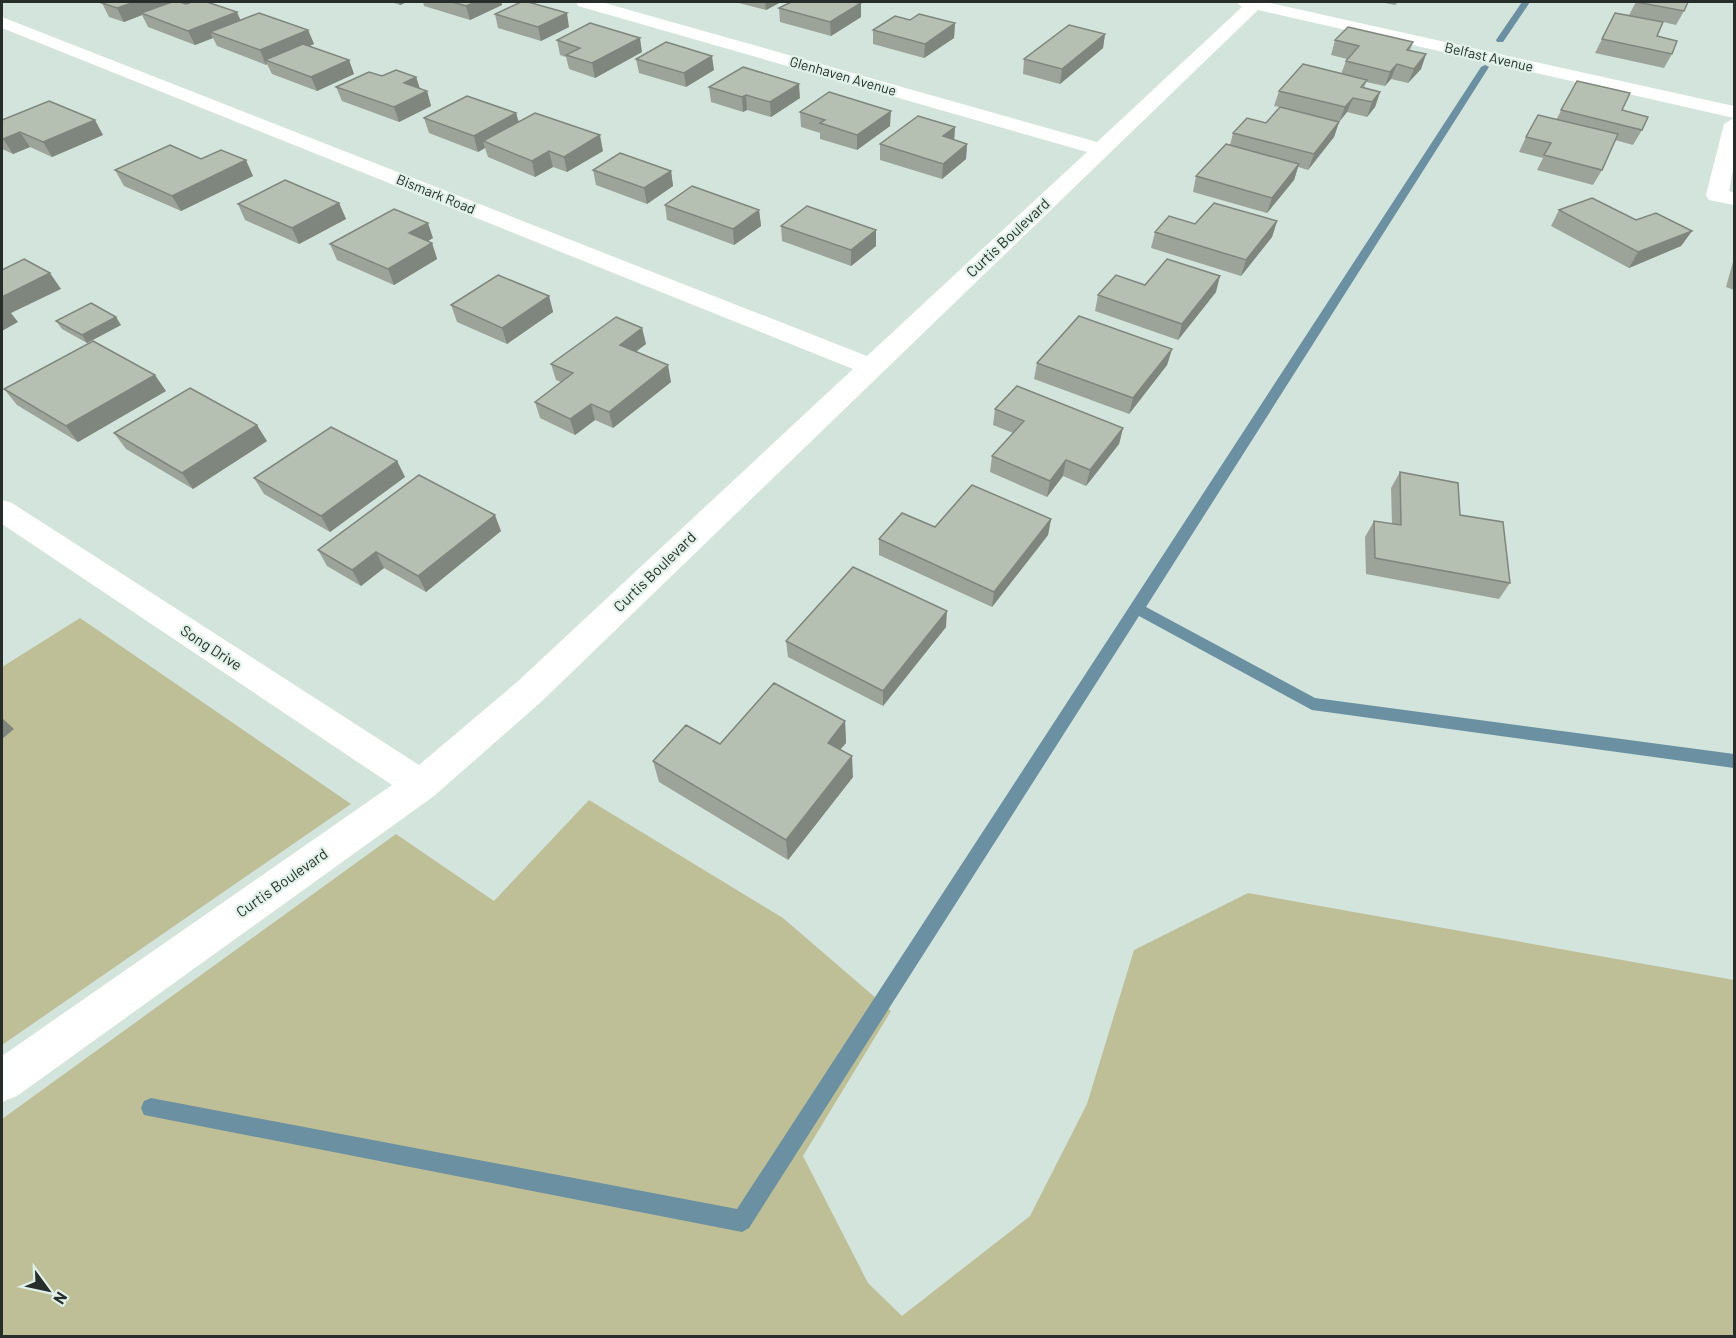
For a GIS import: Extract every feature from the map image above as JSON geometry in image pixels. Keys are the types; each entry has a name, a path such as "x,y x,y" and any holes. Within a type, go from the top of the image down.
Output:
{"street":[{"name":"Glenhaven Avenue","path":"584,2 1102,150"},
{"name":"Curtis Boulevard","path":"2,1081 421,785 529,692 1102,150 1252,2"},
{"name":"Belfast Avenue","path":"1252,2 1734,112"},
{"name":"Bismark Road","path":"2,22 871,367"},
{"path":"1726,197 1734,124"},
{"name":"Song Drive","path":"2,510 421,785"}],"green space":[{"path":"80,618 351,804 2,1045 2,667"},
{"path":"589,800 783,918 891,1011 803,1156 868,1283 902,1316 1030,1216 1087,1104 1134,950 1248,893 1734,980 1734,1336 2,1336 2,1119 396,834 494,901"}],"building":[{"path":"135,2 117,8 102,3"},
{"path":"172,2 186,4 207,2 237,12 188,31 141,13"},
{"path":"452,2 476,2 466,6"},
{"path":"521,2 567,13 538,27 495,14"},
{"path":"791,2 861,3 830,22 779,8"},
{"path":"1636,2 1688,2 1684,11"},
{"path":"259,13 308,30 260,50 210,32"},
{"path":"1615,13 1663,22 1657,36 1677,41 1672,54 1602,39"},
{"path":"919,14 955,23 925,44 873,30 895,16 910,20"},
{"path":"590,23 640,38 592,63 566,55 580,48 557,40"},
{"path":"1069,25 1105,34 1062,69 1024,59"},
{"path":"1348,27 1413,42 1407,50 1426,54 1414,69 1397,64 1390,72 1346,61 1359,46 1335,40"},
{"path":"666,42 712,56 684,73 636,59"},
{"path":"303,44 349,60 311,77 265,60"},
{"path":"1303,64 1367,80 1361,87 1380,92 1372,102 1353,98 1345,107 1279,91"},
{"path":"743,67 799,84 770,102 746,95 742,97 709,87"},
{"path":"396,70 416,77 404,83 427,91 394,107 336,87 369,72 382,76"},
{"path":"1577,81 1630,93 1622,110 1648,117 1642,130 1561,110"},
{"path":"829,92 891,111 857,135 820,123 825,120 800,112"},
{"path":"467,96 516,113 474,136 424,118"},
{"path":"49,101 95,120 43,142 20,132 2,138 2,120"},
{"path":"1280,107 1339,122 1314,154 1233,133 1247,118 1266,123"},
{"path":"535,113 600,135 564,157 549,151 532,161 483,141"},
{"path":"1538,115 1618,134 1602,170 1544,155 1551,143 1526,137"},
{"path":"918,116 955,127 943,136 967,144 943,164 880,144"},
{"path":"1226,144 1299,164 1272,198 1196,176"},
{"path":"170,145 201,159 221,150 246,160 172,196 115,170"},
{"path":"620,153 671,171 644,188 593,170"},
{"path":"285,180 339,203 292,228 238,204"},
{"path":"692,186 759,210 733,229 665,205"},
{"path":"1592,198 1636,220 1656,213 1692,231 1638,252 1559,210"},
{"path":"1214,203 1277,221 1246,260 1155,232 1169,216 1195,224"},
{"path":"807,206 876,230 851,250 781,226"},
{"path":"394,209 428,223 409,233 432,243 388,269 330,244"},
{"path":"24,259 50,273 2,297 2,270"},
{"path":"1167,259 1220,276 1182,324 1098,295 1116,275 1145,285"},
{"path":"498,275 549,296 502,328 451,305"},
{"path":"91,303 116,317 82,335 56,321"},
{"path":"1079,316 1172,349 1133,398 1037,363"},
{"path":"616,317 642,328 620,345 668,365 609,412 591,404 570,419 535,402 573,373 551,364"},
{"path":"93,341 155,375 66,426 4,389"},
{"path":"1017,386 1123,428 1090,470 1066,460 1050,481 992,456 1024,421 995,409"},
{"path":"190,388 257,425 182,473 114,433"},
{"path":"331,427 397,461 321,516 254,478"},
{"path":"1400,472 1458,483 1460,515 1503,522 1510,583 1375,558 1374,521 1401,525"},
{"path":"419,475 495,515 418,576 376,552 352,570 318,550"},
{"path":"972,485 1051,519 994,592 879,539 902,513 935,527"},
{"path":"853,567 947,611 883,691 786,641"},
{"path":"774,683 845,721 828,743 852,756 786,840 653,761 686,725 720,744"}],"waterway":[{"path":"1500,40 1526,2"},
{"path":"1137,608 1485,67"},
{"path":"151,1108 742,1221 1137,608"},
{"path":"1137,608 1312,704 1734,761"}]}
